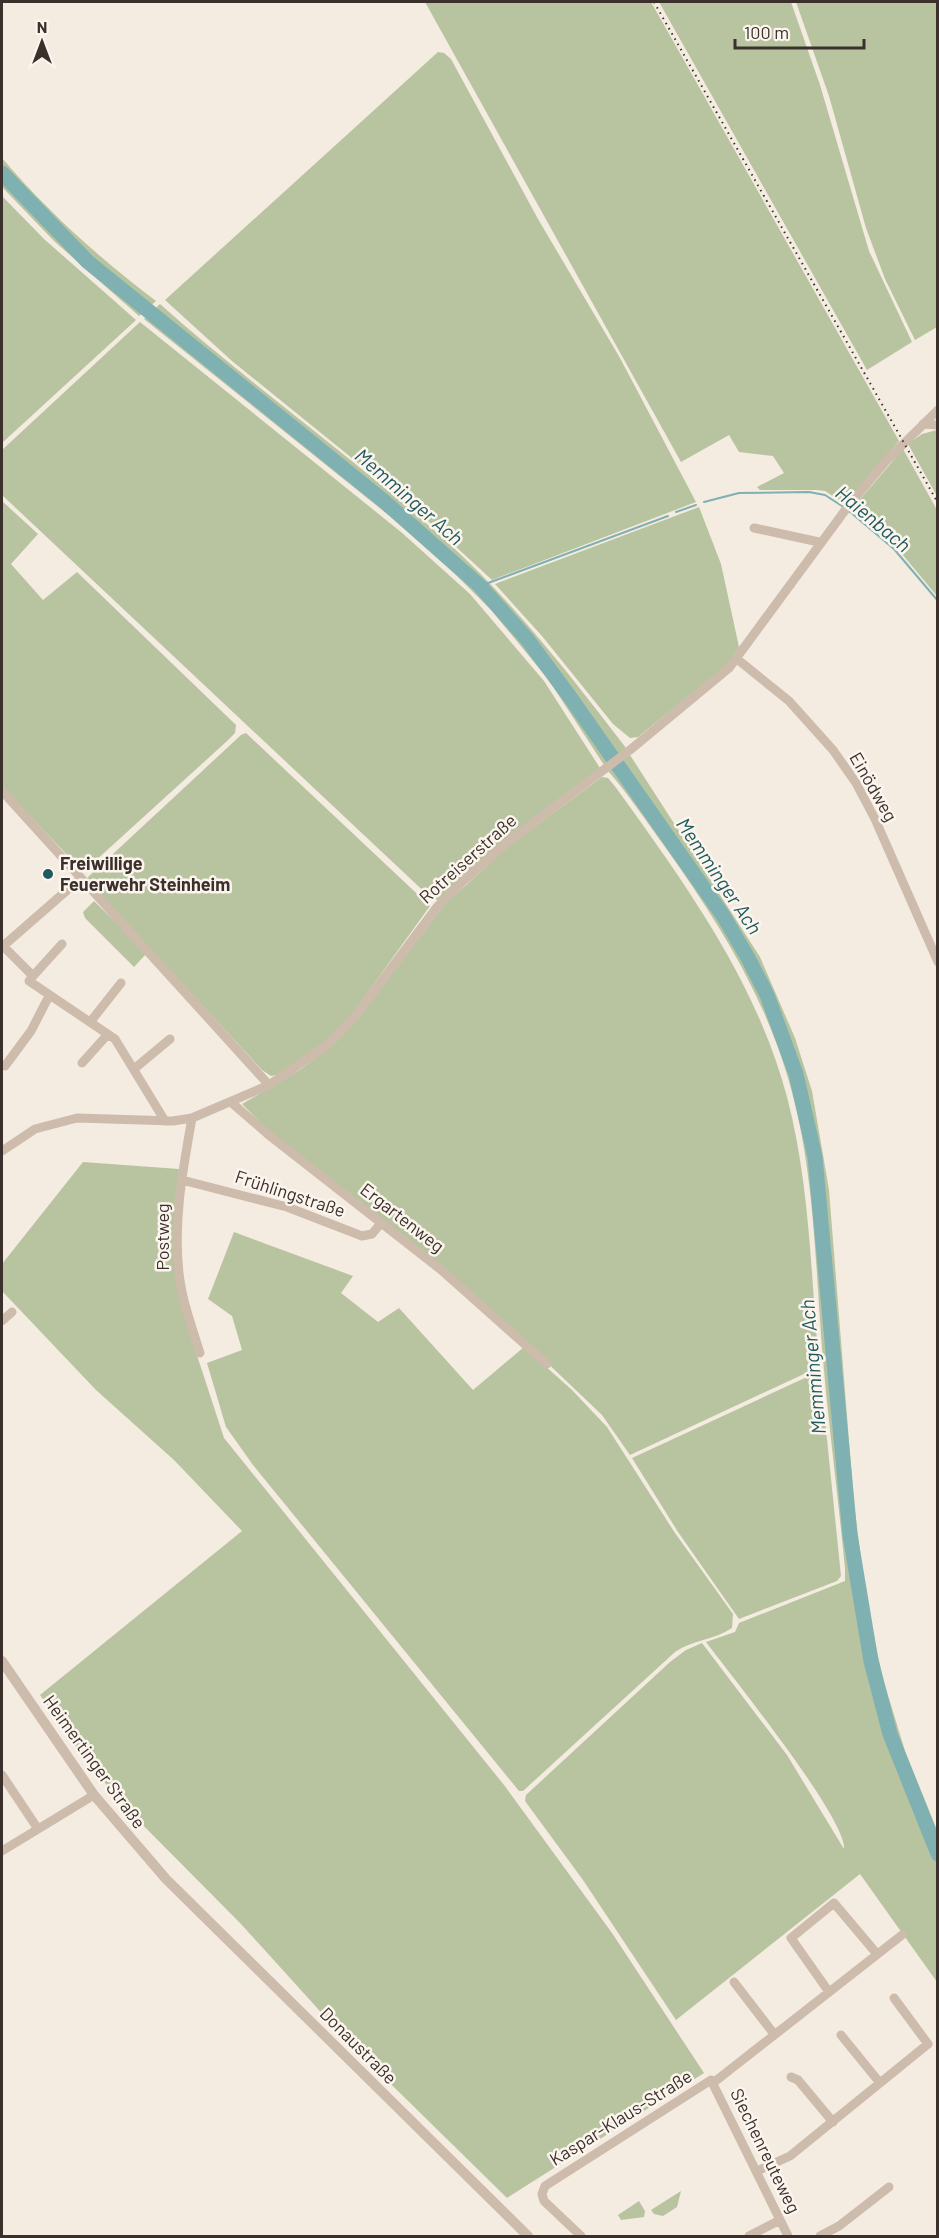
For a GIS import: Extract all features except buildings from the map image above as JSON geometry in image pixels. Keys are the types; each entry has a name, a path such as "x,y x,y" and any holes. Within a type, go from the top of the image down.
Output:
{"street":[{"name":"Rotreiserstraße","path":"2,1151 34,1129 65,1120 92,1117 165,1121 192,1118 232,1103 269,1085 315,1055 344,1029 436,907 462,882 509,841 712,685 737,659 819,542 846,509 886,461 938,410"},
{"path":"923,424 938,425"},
{"path":"754,528 819,542"},
{"name":"Einödweg","path":"737,659 789,700 822,737 850,774 875,819 938,962"},
{"path":"2,791 269,1085"},
{"path":"33,976 2,947 81,878"},
{"path":"62,944 29,981 115,1039 165,1121"},
{"path":"91,1021 121,983"},
{"path":"5,1066 31,1031 49,996"},
{"path":"82,1063 108,1034"},
{"path":"134,1069 170,1038"},
{"name":"Ergartenweg","path":"232,1103 270,1136 447,1274 547,1364"},
{"name":"Postweg","path":"192,1118 178,1220 179,1273 200,1353"},
{"name":"Frühlingstraße","path":"182,1180 287,1207 362,1236 372,1234 381,1223"},
{"path":"2,1321 12,1312"},
{"name":"Heimertinger Straße","path":"2,1661 94,1795 166,1879"},
{"path":"2,1775 38,1829"},
{"path":"2,1851 94,1795"},
{"name":"Donaustraße","path":"166,1879 528,2236"},
{"path":"830,1992 791,1938 834,1904 877,1954"},
{"path":"712,2082 902,1935"},
{"path":"734,1982 774,2034"},
{"path":"757,2171 790,2156 928,2044 894,1998"},
{"path":"841,2035 880,2083"},
{"path":"791,2077 798,2080 833,2122"},
{"name":"Siechenreuteweg","path":"712,2082 788,2236"},
{"name":"Kaspar-Klaus-Straße","path":"581,2236 544,2201 542,2194 545,2186 712,2082"},
{"path":"820,2236 839,2226 889,2187"},
{"path":"749,2236 780,2220"}],"green space":[{"path":"425,2 651,2 899,441 845,504 825,491 760,490 757,487 784,473 773,456 739,452 729,435 681,462"},
{"path":"659,2 791,2 820,85 869,251 912,342 867,370"},
{"path":"796,2 937,2 937,327 915,340 885,279 866,228 829,96"},
{"path":"438,52 444,53 451,59 538,219 620,358 696,502 492,580 416,510 232,361 165,300"},
{"path":"2,158 75,234 156,301 139,316 54,241 2,187"},
{"path":"2,196 44,239 136,320 2,443"},
{"path":"160,304 444,539 494,588 540,639 626,748 604,765 548,679 491,610 397,522 144,319"},
{"path":"140,322 401,532 470,594 544,681 600,768 438,900 432,899 2,495 2,450"},
{"path":"937,430 937,496 908,444 922,434"},
{"path":"903,449 937,510 937,596 897,548 851,510"},
{"path":"2,501 38,534 11,564 43,600 77,572 236,725 235,733 226,742 83,872 2,786"},
{"path":"699,507 721,564 739,647 726,666 638,737 630,738 613,724 542,636 495,584"},
{"path":"246,733 430,906 353,1013 319,1047 277,1075 271,1076 262,1070 86,879 241,735"},
{"path":"630,755 760,957 795,1038 812,1091 829,1190 854,1504 867,1605 883,1679 905,1751 937,1830 937,1982 860,1874 676,2020 583,1880 525,1801 526,1795 670,1662 686,1650 702,1643 787,1755 844,1849 840,1833 808,1779 706,1642 735,1632 739,1623 845,1581 845,1569 824,1375 812,1212 797,1111 778,1047 752,986 736,957 702,901 665,847 608,771"},
{"path":"602,777 608,778 617,789 693,898 738,974 774,1054 787,1097 801,1163 809,1231 819,1367 630,1455 602,1415 539,1355 274,1136 242,1104 301,1069 332,1046 358,1019 444,905 510,845"},
{"path":"94,901 147,953 134,967 85,918 83,912"},
{"path":"83,1162 179,1169 175,1221 192,1340 224,1438 504,1785 612,1933 704,2073 507,2198 347,2041 241,1924 123,1805 80,1752 40,1695 242,1531 174,1460 96,1390 2,1291 2,1264"},
{"path":"234,1232 353,1276 341,1293 378,1322 399,1308 473,1390 524,1347 572,1390 607,1427 675,1533 733,1614 732,1628 675,1652 523,1791 519,1791 253,1465 226,1427 207,1363 242,1350 232,1316 208,1299"},
{"path":"820,1371 841,1576 837,1581 739,1619 678,1532 632,1458"},
{"path":"681,2191 677,2207 663,2216 654,2214 651,2210"},
{"path":"639,2201 645,2211 644,2217 621,2220 618,2215"}],"waterway":[{"name":"Memminger Ach","path":"2,173 88,262 385,502 480,586 527,639 570,697 724,917 748,958 767,995 796,1074 815,1157 850,1535 871,1661 890,1734 938,1854"},
{"name":"Haienbach","path":"704,502 739,493 809,492 825,495 845,508"},
{"name":"Haienbach","path":"676,512 696,505"},
{"name":"Haienbach","path":"849,511 894,549 938,601"},
{"name":"Haienbach","path":"480,586 668,516"}],"railway":[{"path":"654,2 938,503"}],"place":[{"name":"Freiwillige Feuerwehr Steinheim","path":"48,874"}]}
